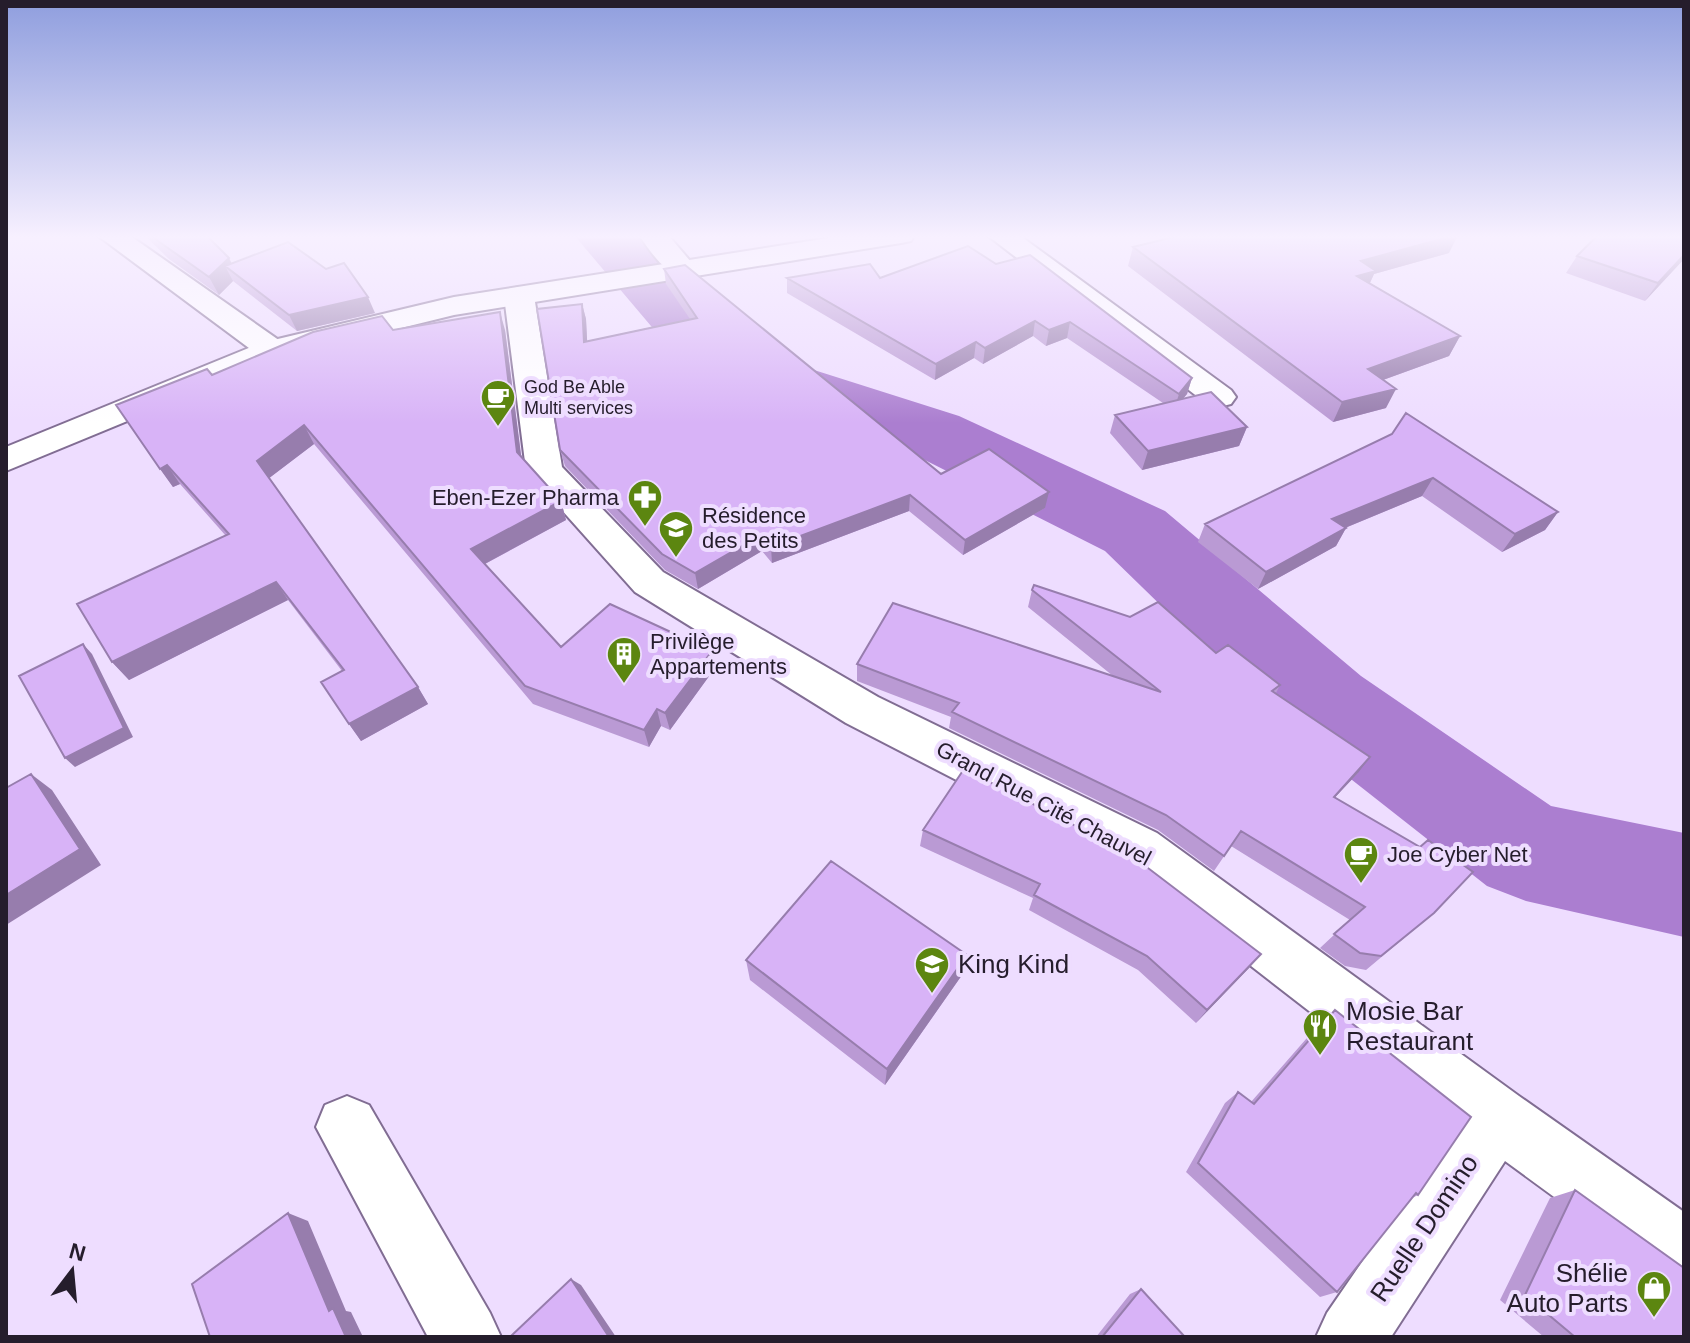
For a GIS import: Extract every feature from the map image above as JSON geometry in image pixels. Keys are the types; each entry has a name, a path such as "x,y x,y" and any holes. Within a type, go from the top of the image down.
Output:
{"street":[{"path":"199,298 272,350"},
{"path":"6,460 272,350 454,306 508,298"},
{"name":"Grand Rue Cité Chauvel","path":"519,298 544,470 649,582 862,710 1139,849 1497,1118 1684,1252"},
{"path":"1085,298 1219,397"},
{"name":"Ruelle Domino","path":"1351,1337 1497,1118"},
{"path":"347,1127 466,1337"}],"building":[{"path":"266,298 365,298 289,315"},
{"path":"683,298 725,298 941,474 989,449 1049,492 965,540 910,495 771,547 761,535 695,573 662,554 560,450 537,309 582,304 584,342 697,318"},
{"path":"821,298 1086,298 1192,378 1179,394 1070,322 1049,330 1035,321 985,348 976,342 936,364"},
{"path":"1201,298 1394,298 1460,336 1368,369 1396,389 1342,402"},
{"path":"500,312 517,452 561,501 471,549 561,647 610,604 712,651 665,713 657,709 644,730 525,686 304,425 257,461 418,687 349,724 321,682 344,670 276,582 112,662 77,604 229,534 167,465 160,469 116,405 207,369 212,375 313,332 382,316 393,330"},
{"path":"1211,392 1247,427 1148,451 1115,415"},
{"path":"1406,413 1558,512 1515,534 1433,478 1332,519 1346,528 1266,572 1205,524 1392,434"},
{"path":"1034,585 1130,617 1158,602 1216,653 1228,645 1280,685 1272,691 1370,757 1334,797 1420,847 1428,840 1473,872 1434,913 1381,956 1360,953 1334,934 1365,907 1241,831 1224,856 1166,815 952,712 959,703 857,664 893,603 1161,692 1032,590"},
{"path":"83,644 124,728 65,758 19,676"},
{"path":"964,769 1127,852 1261,954 1207,1010 1147,956 1034,895 1040,884 923,830"},
{"path":"31,774 80,849 6,895 6,788"},
{"path":"831,861 967,955 887,1069 746,960"},
{"path":"1335,1010 1471,1117 1418,1195 1416,1193 1337,1292 1198,1163 1238,1092 1254,1104"},
{"path":"1575,1190 1684,1268 1684,1337 1575,1337 1525,1295"},
{"path":"288,1213 329,1311 333,1308 346,1337 210,1337 192,1284"},
{"path":"571,1279 609,1337 510,1337"},
{"path":"1141,1289 1185,1337 1102,1337"}],"waterway":[{"path":"660,298 731,376 788,385 932,433 1135,531 1326,704 1526,851 1684,885"}],"place":[{"name":"God Be Able Multi services","path":"498,428"},
{"name":"Eben-Ezer Pharma","path":"645,528"},
{"name":"Résidence des Petits","path":"676,559"},
{"name":"Privilège Appartements","path":"624,685"},
{"name":"Joe Cyber Net","path":"1361,885"},
{"name":"King Kind","path":"932,995"},
{"name":"Mosie Bar Restaurant","path":"1320,1057"},
{"name":"Shélie Auto Parts","path":"1654,1319"}]}
